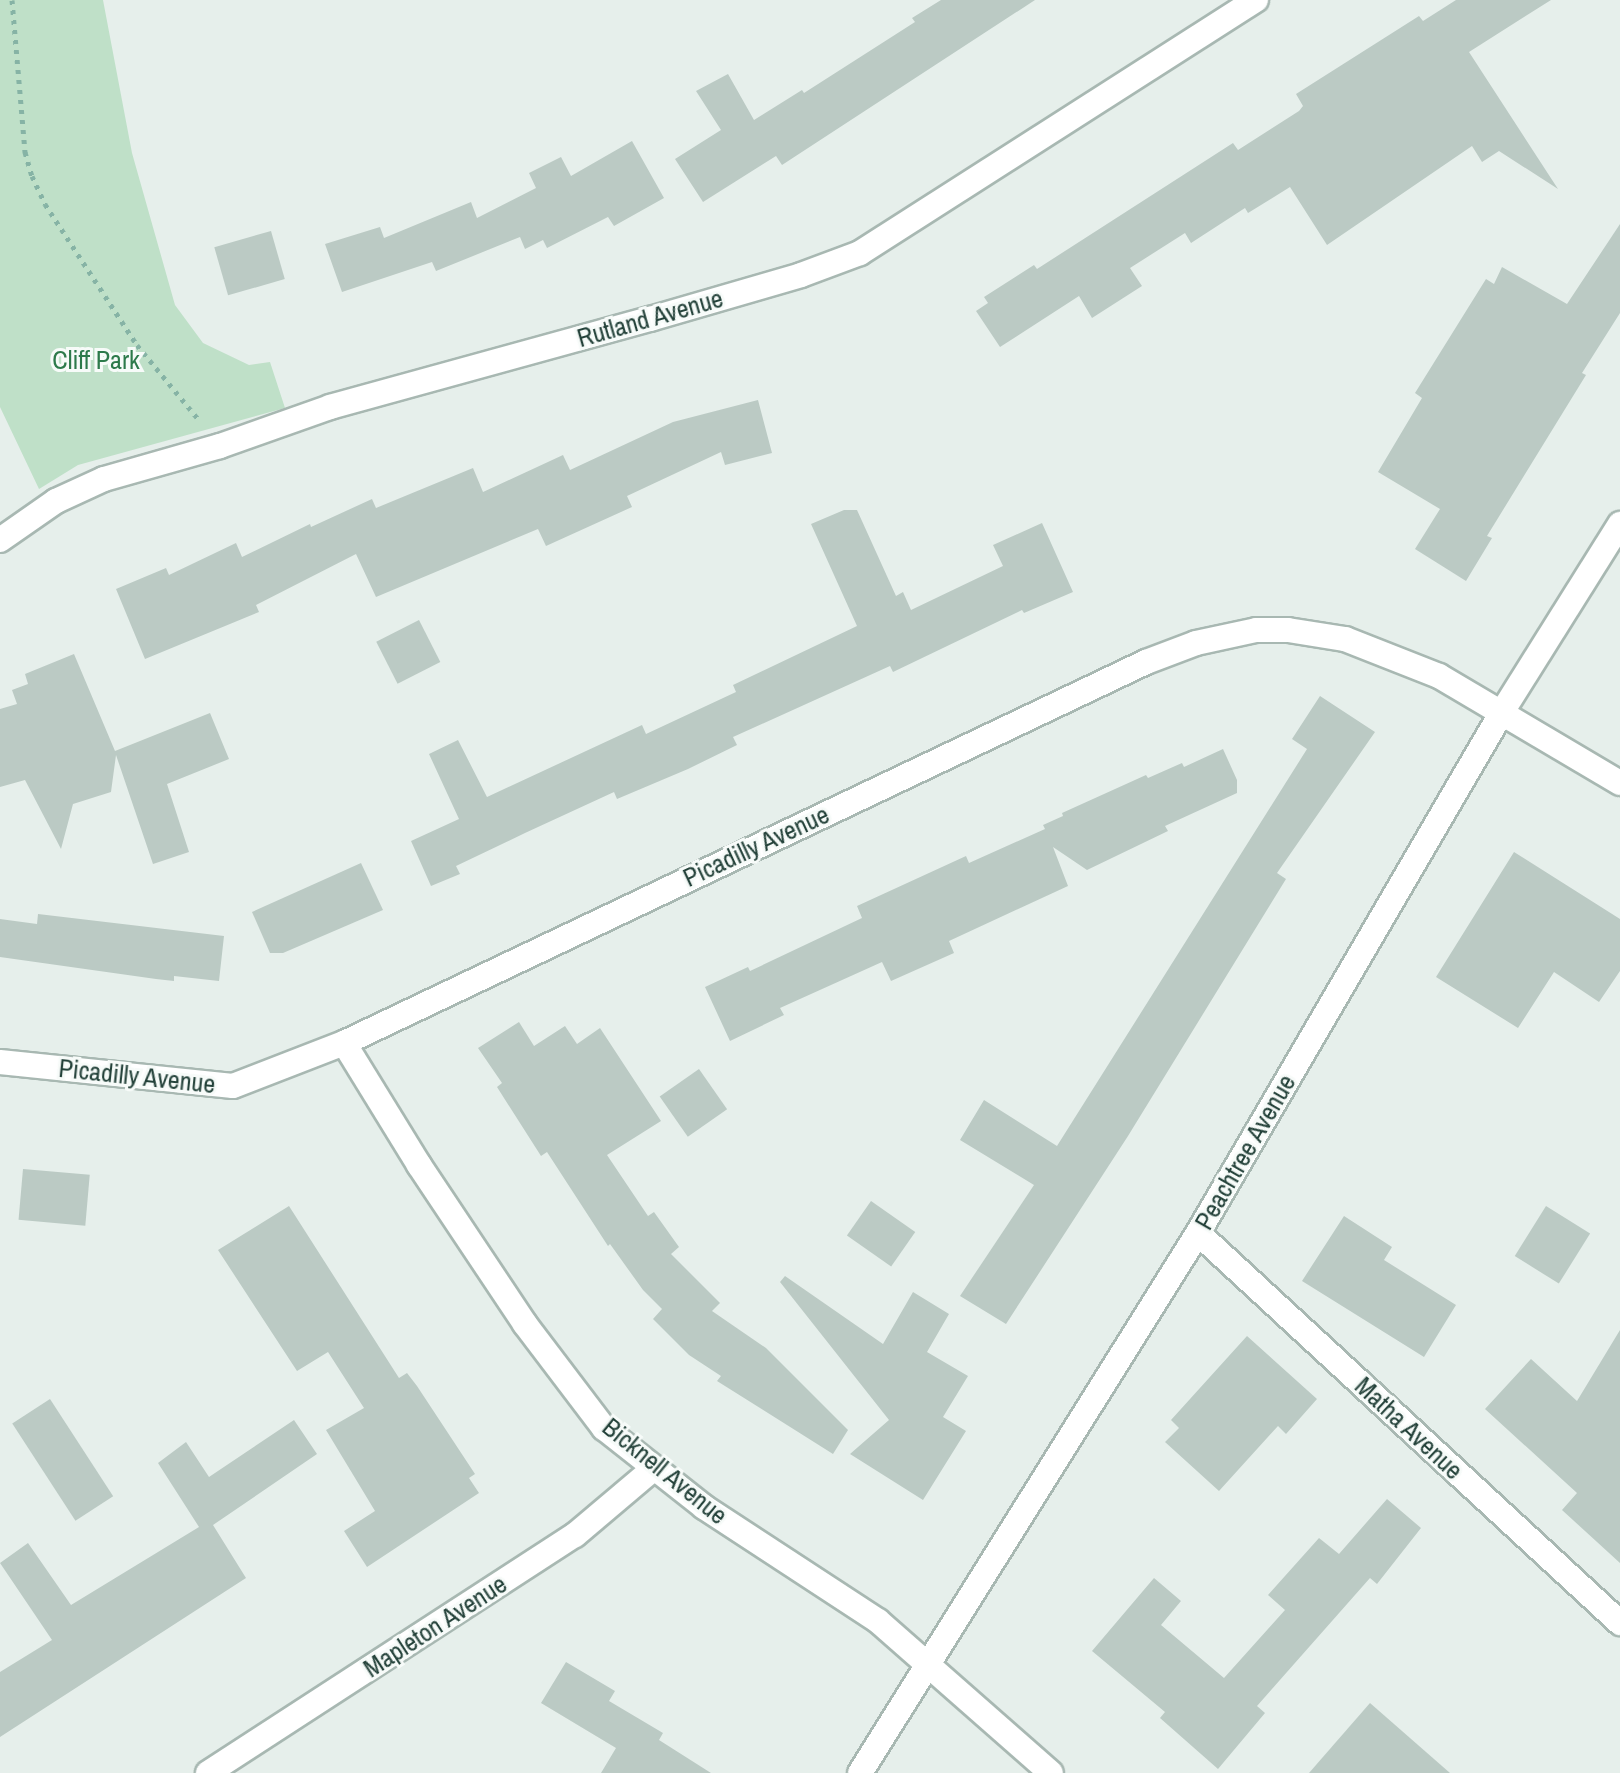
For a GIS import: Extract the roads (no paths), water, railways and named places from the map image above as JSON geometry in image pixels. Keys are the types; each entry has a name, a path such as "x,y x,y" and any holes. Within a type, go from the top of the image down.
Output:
{"street":[{"name":"Rutland Avenue","path":"0,540 56,501 104,479 220,446 330,407 650,319 801,275 860,253 1256,0"},
{"name":"Peachtree Avenue","path":"860,1773 1198,1233 1502,712 1620,524"},
{"name":"Picadilly Avenue","path":"0,1062 233,1086 344,1043 1132,669 1196,643 1256,630 1288,630 1345,639 1439,676 1620,783"},
{"name":"Bicknell Avenue","path":"344,1043 419,1165 525,1324 604,1428 704,1507 878,1621 1051,1773"},
{"name":"Matha Avenue","path":"1198,1233 1620,1623"},
{"name":"Mapleton Avenue","path":"208,1773 575,1535 653,1469"}],"park label":[{"name":"Cliff Park","path":"96,360"}]}
